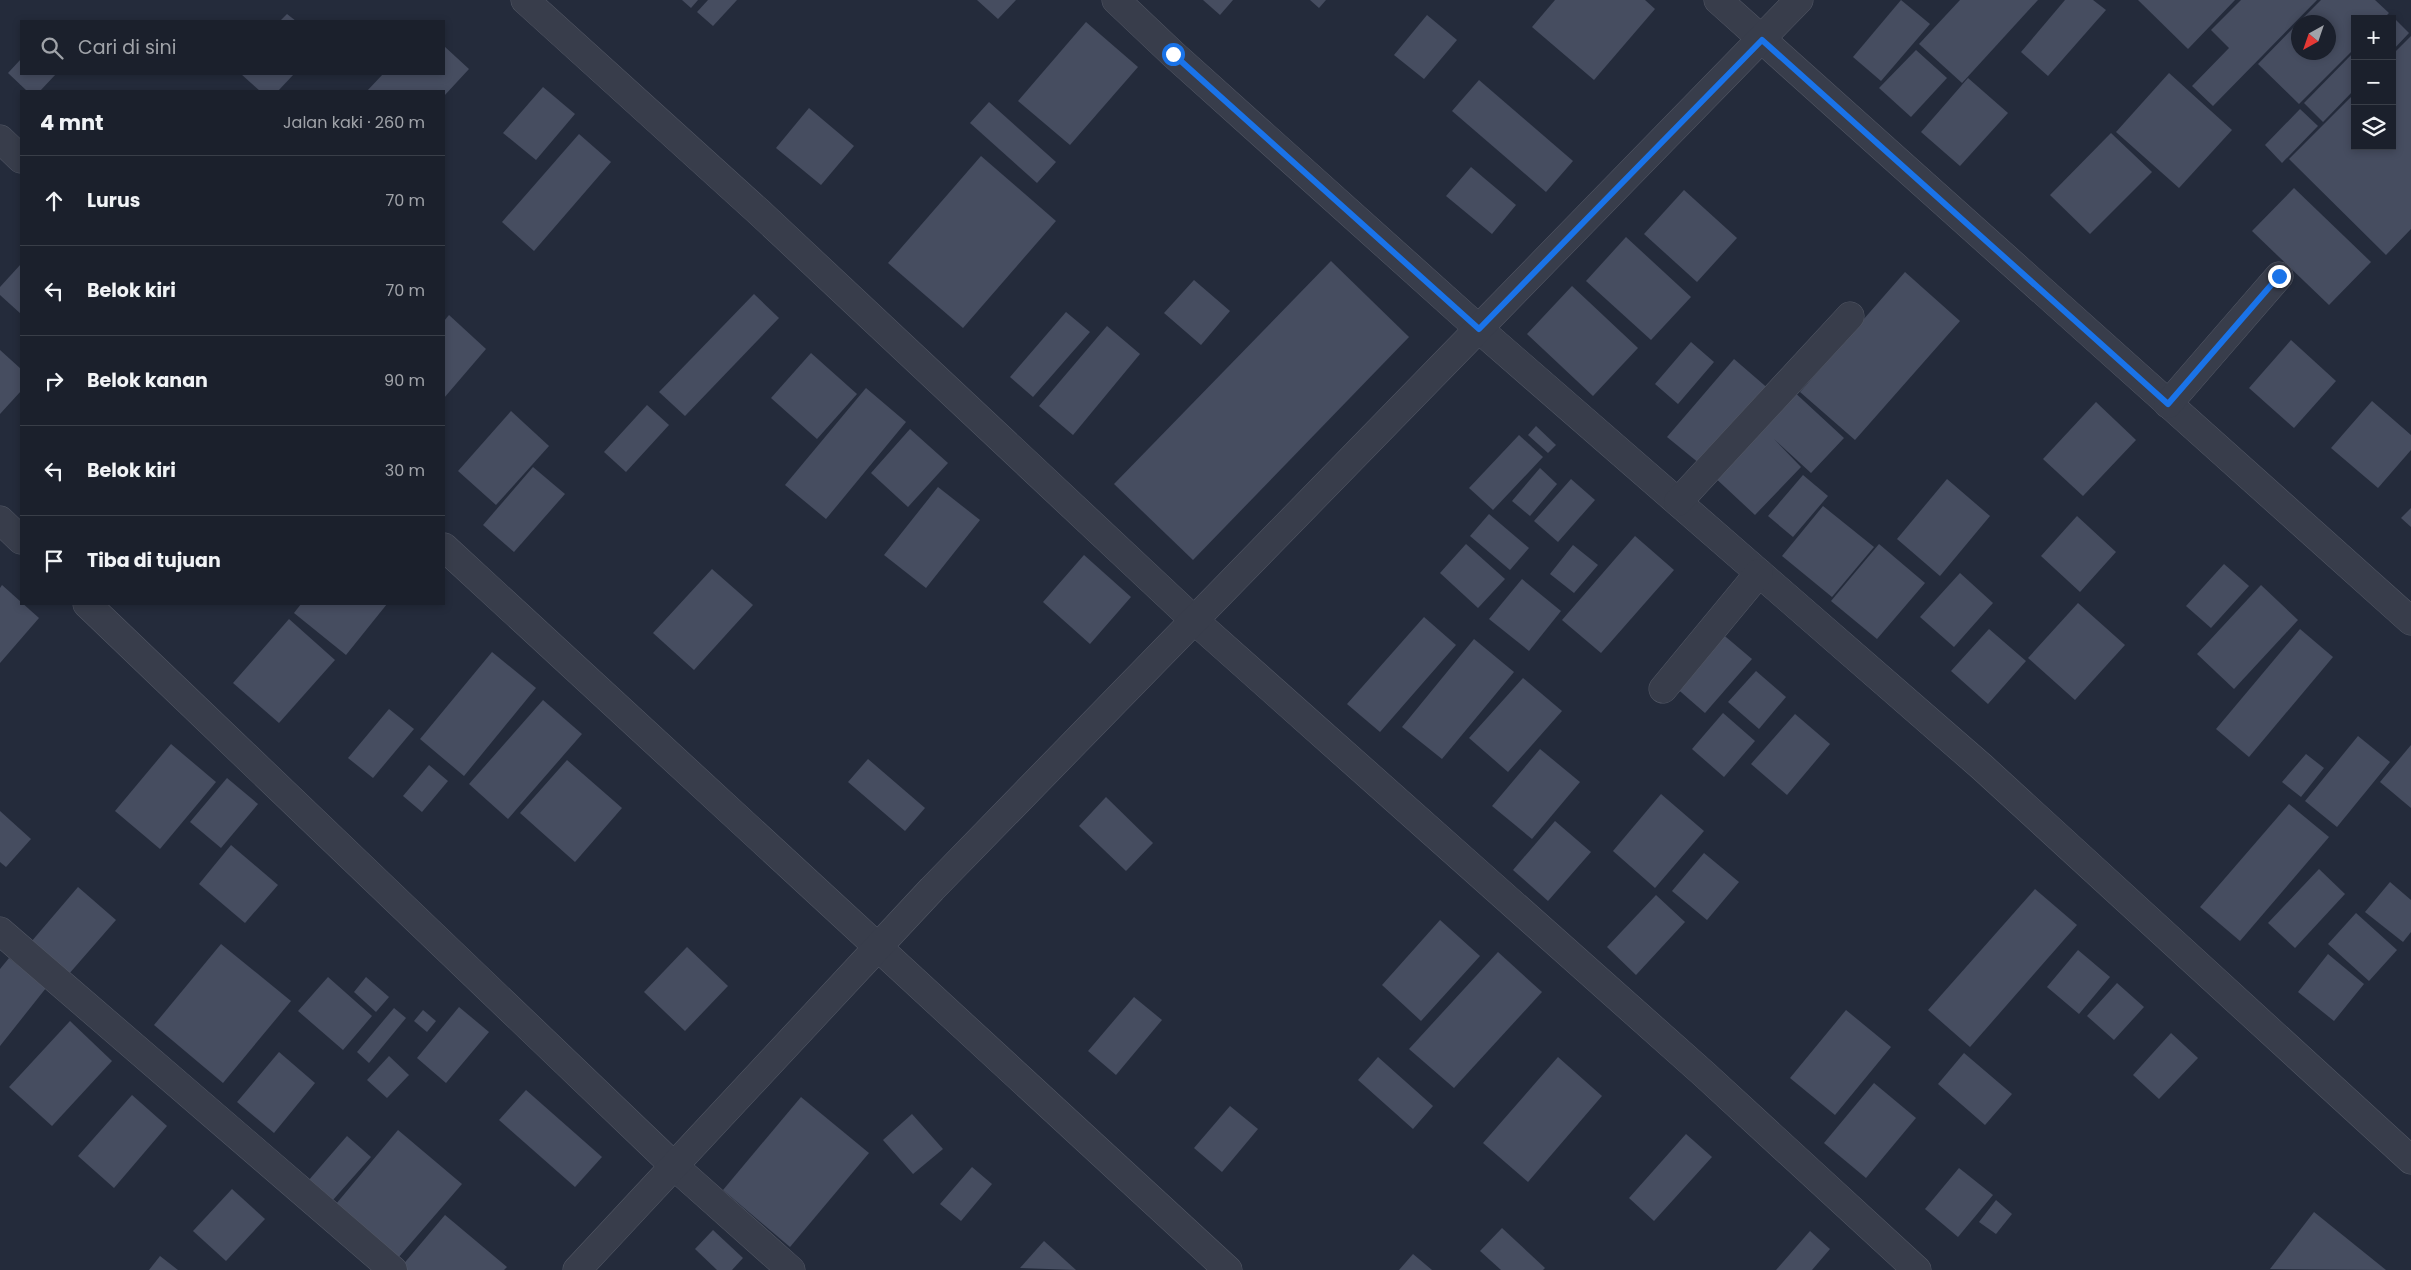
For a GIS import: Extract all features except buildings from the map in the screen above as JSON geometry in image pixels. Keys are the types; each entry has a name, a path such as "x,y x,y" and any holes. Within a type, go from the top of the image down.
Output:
{"street":[{"path":"525,0 760,212 1194,620 1704,1074 1917,1270"},
{"path":"1116,0 1180,61 1479,329 1982,767 2411,1160"},
{"path":"1718,0 2411,621"},
{"path":"577,1270 673,1164 932,890 1799,0"},
{"path":"0,139 20,158"},
{"path":"2168,404 2279,276"},
{"path":"1678,502 1850,316"},
{"path":"0,520 20,539"},
{"path":"445,548 880,947 1228,1270"},
{"path":"1663,689 1759,573"},
{"path":"88,605 673,1164 791,1270"},
{"path":"0,930 393,1270"}],"route":[{"path":"1173,54 1479,329 1762,40 2168,404 2279,276"}]}
